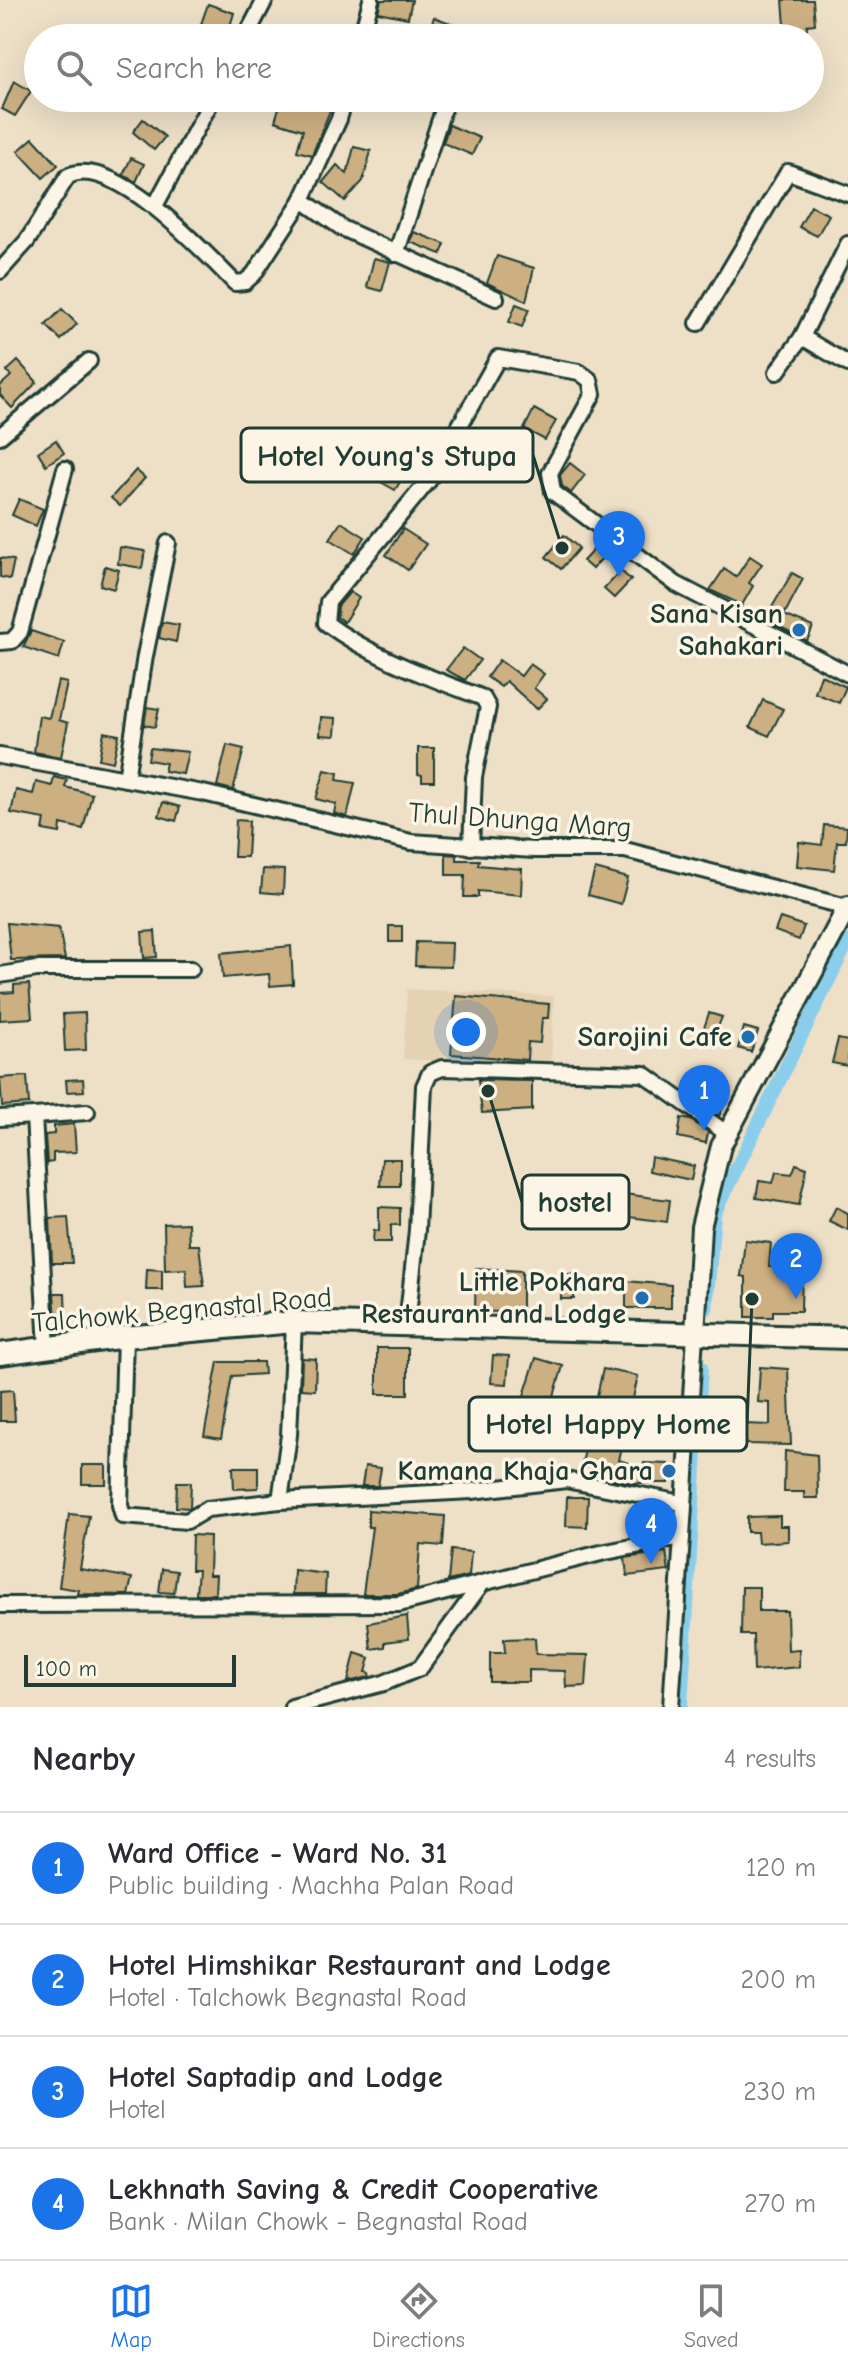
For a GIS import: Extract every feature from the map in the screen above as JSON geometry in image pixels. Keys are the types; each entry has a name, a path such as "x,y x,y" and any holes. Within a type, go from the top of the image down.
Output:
{"main road":[{"name":"Talchowk Begnastal Road","path":"0,1354 125,1337 294,1322 848,1338"}],"street":[{"path":"252,24 265,0"},
{"path":"365,24 371,0"},
{"path":"155,206 205,112"},
{"path":"0,271 27,241 68,176 79,171 93,173 155,206 235,283 245,282 254,274 302,200 341,112"},
{"path":"396,254 442,112"},
{"path":"698,323 788,172 848,194"},
{"path":"302,200 342,228 496,298"},
{"path":"777,372 802,337 848,244"},
{"path":"802,337 848,364"},
{"path":"471,847 474,777 488,707 483,698 404,667 326,623 325,613 328,602 429,480 498,358 579,372 590,380 593,394 550,473 553,492 676,584 848,674"},
{"path":"0,436 89,361"},
{"path":"0,642 12,641 20,632 65,469"},
{"path":"126,779 145,656 168,543"},
{"name":"Thul Dhunga Marg","path":"0,756 203,793 411,842 471,847 625,850 848,906"},
{"path":"671,1707 701,1227 726,1133 848,906"},
{"path":"0,975 37,969 191,969"},
{"path":"407,1325 417,1230 424,1086 430,1073 442,1068 458,1068 644,1074 726,1133"},
{"path":"0,1118 87,1112"},
{"path":"34,1116 47,1348"},
{"path":"280,1501 289,1435 294,1322"},
{"path":"125,1337 120,1505 123,1516 187,1521 207,1509 280,1501 472,1491 566,1480 682,1503"},
{"path":"0,1605 399,1604 601,1553 682,1537"},
{"path":"292,1707 384,1683 420,1668 482,1583"}],"shaded area":[{"path":"407,989 554,996 551,1066 403,1059"}],"building":[{"path":"381,0 412,0 408,18 378,12"},
{"path":"783,0 813,0 815,24 785,24"},
{"path":"208,4 234,13 231,24 201,24"},
{"path":"434,17 453,24 431,24"},
{"path":"14,81 24,87 24,102 15,116 2,109"},
{"path":"278,112 329,112 312,155 297,151 303,130 275,121"},
{"path":"143,119 165,137 154,150 133,132"},
{"path":"449,125 480,138 472,155 443,143"},
{"path":"33,138 58,165 43,178 18,151"},
{"path":"354,147 371,151 363,181 345,201 323,182 337,165 347,174"},
{"path":"131,158 144,164 136,182 123,175"},
{"path":"811,206 829,215 817,236 799,227"},
{"path":"414,232 445,244 441,254 410,242"},
{"path":"497,256 534,268 526,301 487,283"},
{"path":"374,258 390,262 382,291 367,287"},
{"path":"516,304 529,309 522,327 509,322"},
{"path":"62,309 77,324 61,340 46,325"},
{"path":"18,361 37,382 12,408 0,395 0,386 11,376 7,371"},
{"path":"534,409 556,421 545,440 524,429"},
{"path":"56,440 64,453 46,465 38,452"},
{"path":"408,440 426,451 411,474 407,471 395,490 372,477 380,464 390,469"},
{"path":"570,463 585,475 571,493 562,486 560,475"},
{"path":"136,470 145,478 120,506 111,498"},
{"path":"19,499 43,509 36,526 12,515"},
{"path":"341,522 365,537 354,554 330,539"},
{"path":"403,529 426,544 408,570 386,555"},
{"path":"564,535 579,548 561,569 546,557"},
{"path":"597,546 606,554 592,569 583,561"},
{"path":"120,547 145,551 142,568 118,564"},
{"path":"750,556 762,564 749,583 753,586 742,605 710,590 724,569 736,577"},
{"path":"0,558 14,560 10,579 0,577"},
{"path":"105,566 119,570 114,589 100,585"},
{"path":"621,571 631,580 614,598 604,589"},
{"path":"792,573 803,579 784,615 813,627 807,641 765,619"},
{"path":"350,592 359,598 344,622 337,617 338,606"},
{"path":"162,622 179,625 176,642 159,638"},
{"path":"31,631 64,642 59,659 23,647"},
{"path":"463,648 480,660 465,680 446,670"},
{"path":"499,660 521,676 530,664 544,674 534,688 547,699 537,709 506,681 501,687 487,677"},
{"path":"821,675 846,687 839,703 815,693"},
{"path":"58,681 67,683 59,720 68,723 61,757 34,752 39,716 49,718"},
{"path":"763,700 783,709 769,736 750,727"},
{"path":"147,707 159,709 155,727 144,725"},
{"path":"321,717 336,718 335,736 320,735"},
{"path":"104,732 119,735 113,762 99,759"},
{"path":"227,745 244,749 233,790 217,786"},
{"path":"150,748 188,752 183,774 164,771 166,763 148,760"},
{"path":"418,748 434,748 434,781 422,781 422,775 418,774"},
{"path":"325,770 338,773 337,780 355,783 347,817 334,813 336,804 316,799"},
{"path":"54,777 67,780 65,787 92,794 83,829 61,824 60,833 43,830 45,819 11,813 16,790 33,794 36,782 52,786"},
{"path":"163,802 180,807 176,821 159,816"},
{"path":"236,820 249,821 247,857 234,857"},
{"path":"824,825 847,827 846,842 837,842 834,870 797,866 799,842 822,845"},
{"path":"446,854 457,855 457,860 479,860 478,865 522,869 521,895 478,891 478,897 464,897 465,875 446,875"},
{"path":"263,869 284,870 283,894 261,892"},
{"path":"595,869 628,878 621,904 588,895"},
{"path":"780,918 804,926 799,940 775,931"},
{"path":"7,923 59,928 65,959 11,960"},
{"path":"389,926 402,926 402,942 389,942"},
{"path":"155,931 157,957 144,958 142,932"},
{"path":"416,942 452,943 451,967 415,966"},
{"path":"291,946 293,984 270,986 269,974 223,978 221,953"},
{"path":"29,984 32,1018 0,1020 0,993 14,992 14,985"},
{"path":"456,996 549,1004 548,1018 542,1018 540,1043 528,1042 527,1060 451,1054"},
{"path":"85,1013 86,1050 65,1051 63,1014"},
{"path":"709,1013 722,1017 716,1032 704,1028"},
{"path":"744,1027 758,1031 751,1052 738,1048"},
{"path":"838,1039 848,1041 848,1066 832,1063"},
{"path":"27,1076 29,1104 2,1106 0,1078"},
{"path":"83,1079 84,1091 67,1092 66,1080"},
{"path":"478,1080 532,1081 532,1110 482,1113"},
{"path":"708,1089 727,1099 719,1116 701,1103"},
{"path":"681,1118 691,1120 708,1132 706,1143 678,1137"},
{"path":"74,1124 76,1152 53,1153 53,1162 47,1163 45,1135 54,1134 54,1126"},
{"path":"651,1157 694,1166 691,1180 649,1171"},
{"path":"382,1159 400,1159 400,1186 380,1186"},
{"path":"796,1164 807,1168 799,1205 756,1198 759,1181 773,1183 776,1172 792,1174"},
{"path":"624,1194 670,1200 667,1222 621,1216"},
{"path":"379,1207 400,1208 400,1225 391,1225 391,1242 373,1242 374,1230 379,1231"},
{"path":"836,1207 848,1213 848,1230 829,1221"},
{"path":"68,1217 72,1263 52,1263 50,1218"},
{"path":"188,1223 189,1245 199,1245 204,1286 187,1287 186,1269 165,1270 164,1224"},
{"path":"745,1240 771,1243 769,1267 802,1268 801,1311 773,1311 773,1317 746,1317 746,1277 741,1276"},
{"path":"476,1268 522,1271 522,1313 475,1311"},
{"path":"147,1269 162,1270 162,1290 146,1290"},
{"path":"561,1274 575,1274 574,1299 561,1299"},
{"path":"626,1281 671,1285 671,1308 626,1308"},
{"path":"54,1293 65,1293 66,1320 56,1321"},
{"path":"377,1348 408,1348 408,1394 377,1394"},
{"path":"493,1355 509,1356 507,1384 491,1383"},
{"path":"302,1358 316,1359 315,1390 301,1389"},
{"path":"536,1358 563,1366 548,1416 520,1408"},
{"path":"218,1362 263,1362 264,1374 232,1376 221,1439 204,1436"},
{"path":"760,1367 788,1369 791,1445 745,1444 745,1424 770,1425 770,1403 758,1402"},
{"path":"603,1369 638,1376 619,1460 644,1468 644,1463 669,1464 669,1483 633,1483 580,1472"},
{"path":"13,1390 15,1421 0,1421 0,1391"},
{"path":"785,1451 817,1455 818,1498 804,1498 804,1492 784,1492"},
{"path":"82,1465 106,1465 106,1484 82,1484"},
{"path":"365,1466 381,1468 378,1486 362,1486"},
{"path":"233,1467 258,1467 258,1488 234,1489"},
{"path":"177,1482 191,1482 190,1508 176,1507"},
{"path":"567,1497 588,1497 587,1527 566,1526"},
{"path":"368,1510 445,1516 443,1546 420,1544 417,1589 398,1594 363,1594 372,1527 368,1527"},
{"path":"69,1514 89,1516 80,1569 132,1578 128,1595 78,1594 79,1590 59,1587"},
{"path":"780,1516 780,1526 788,1526 788,1541 758,1543 757,1532 747,1532 747,1517"},
{"path":"192,1535 210,1536 209,1575 216,1575 215,1594 196,1594 198,1570 191,1570"},
{"path":"451,1550 471,1552 469,1576 448,1581"},
{"path":"666,1552 669,1571 627,1576 625,1558"},
{"path":"162,1569 177,1571 174,1593 159,1592"},
{"path":"294,1570 326,1574 325,1594 293,1594"},
{"path":"742,1587 759,1587 759,1611 787,1611 788,1650 799,1649 799,1667 754,1671 753,1635 741,1635"},
{"path":"407,1616 409,1639 385,1642 385,1647 371,1649 368,1623"},
{"path":"535,1638 536,1654 588,1655 586,1686 566,1687 565,1671 529,1670 529,1682 490,1682 490,1653 505,1653 504,1639"},
{"path":"355,1653 370,1658 366,1672 370,1673 369,1677 348,1682"}],"waterway":[{"path":"706,1309 714,1214 848,941"},
{"path":"681,1707 701,1367"}],"place":[{"name":"Hotel Young's Stupa","path":"562,548"},
{"name":"Hotel Saptadip and Lodge","path":"619,577"},
{"name":"Sana Kisan Sahakari","path":"799,630"},
{"name":"Sarojini Cafe","path":"748,1037"},
{"name":"hostel","path":"488,1091"},
{"name":"Ward Office - Ward No. 31","path":"704,1131"},
{"name":"Little Pokhara Restaurant and Lodge","path":"642,1298"},
{"name":"Hotel Happy Home","path":"752,1299"},
{"name":"Hotel Himshikar Restaurant and Lodge","path":"796,1299"},
{"name":"Kamana Khaja Ghara","path":"669,1471"},
{"name":"Lekhnath Saving & Credit Cooperative","path":"651,1564"}]}
